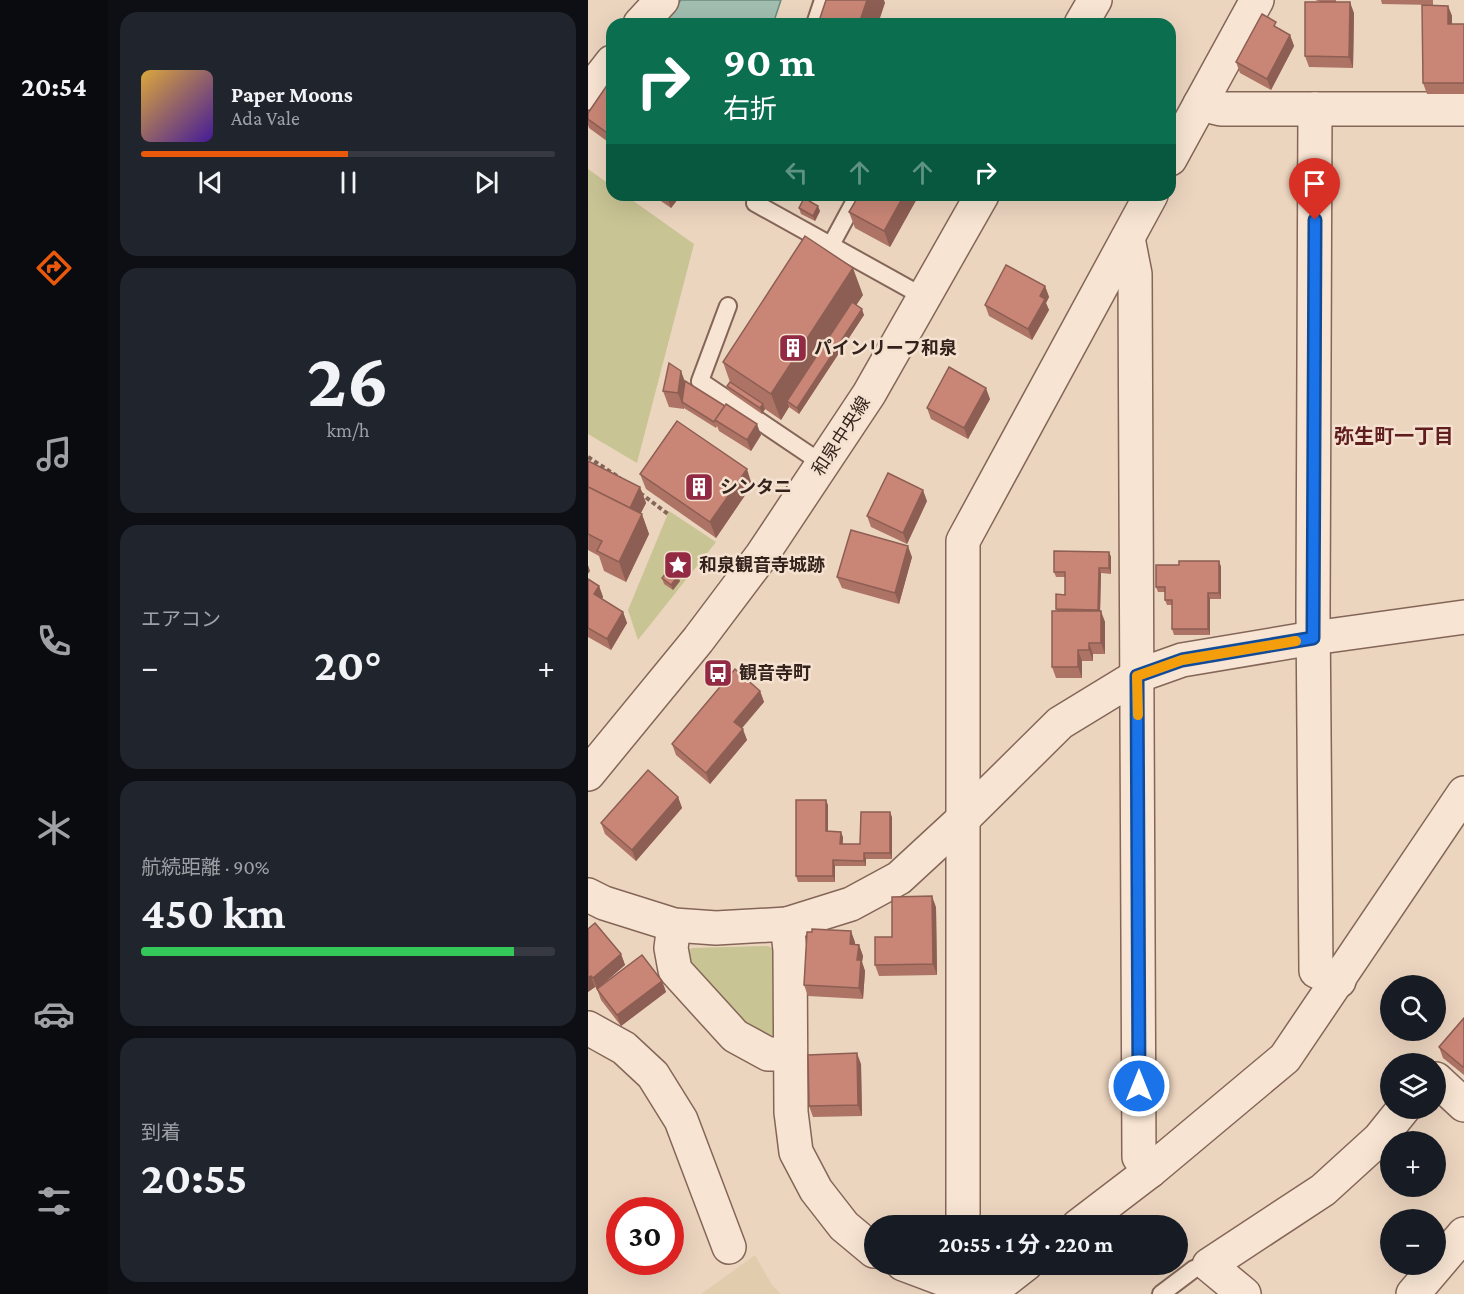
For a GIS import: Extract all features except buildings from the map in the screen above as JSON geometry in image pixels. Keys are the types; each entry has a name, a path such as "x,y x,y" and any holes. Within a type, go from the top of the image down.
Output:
{"street":[{"path":"646,18 662,0"},
{"path":"1084,18 1095,0"},
{"path":"1176,148 1257,0"},
{"path":"588,93 606,70"},
{"path":"1200,104 1221,109 1464,109"},
{"path":"1316,109 1313,638 1316,970 1339,981"},
{"name":"和泉中央線","path":"588,774 698,640 762,555 869,394 979,201"},
{"path":"963,1215 963,541 1148,201"},
{"path":"1128,238 1136,274 1139,1157 1150,1171"},
{"path":"593,906 674,925 716,928 787,924 851,904 899,878 964,818 1060,723 1137,676 1182,660 1313,638 1464,617"},
{"path":"1092,1215 1150,1171 1285,1058 1464,793"},
{"path":"787,924 790,950 791,1112 796,1152 816,1190 844,1226 864,1243"},
{"path":"674,925 671,948 675,970 735,1036 768,1054 790,1054"},
{"path":"588,1028 624,1048 653,1075 681,1120 729,1247"},
{"path":"1446,1088 1464,1104"},
{"path":"1244,1294 1209,1265 1323,1191 1379,1139 1395,1119"},
{"path":"1413,1294 1464,1234"},
{"path":"961,1275 999,1285 1012,1275"}],"lane":[{"path":"817,18 823,0"},
{"path":"755,201 924,297"},
{"path":"831,245 855,201"},
{"path":"728,306 700,381 823,464"},
{"path":"1161,1294 1194,1269 1209,1265"}],"path":[{"path":"588,457 627,482"},
{"path":"637,488 639,493 668,514"}],"shaded area":[{"path":"681,0 781,0 775,18 666,18"},
{"path":"588,169 606,182 606,201 633,201 694,244 637,463 588,434"},
{"path":"669,511 716,542 638,640 628,610"},
{"path":"768,946 775,950 776,1033 765,1039 755,1038 684,955 692,948"},
{"path":"755,1255 772,1285 781,1294 701,1294"}],"slow traffic":[{"path":"1138,715 1137,676 1182,660 1296,641"}],"place":[{"name":"パインリーフ和泉","path":"793,348"},
{"name":"シンタニ","path":"699,487"},
{"name":"和泉観音寺城跡","path":"678,565"},
{"name":"観音寺町","path":"718,673"}],"district":[{"name":"弥生町一丁目","path":"1394,436"}],"route":[{"path":"1139,1086 1137,676 1182,660 1313,638 1315,220"}]}
